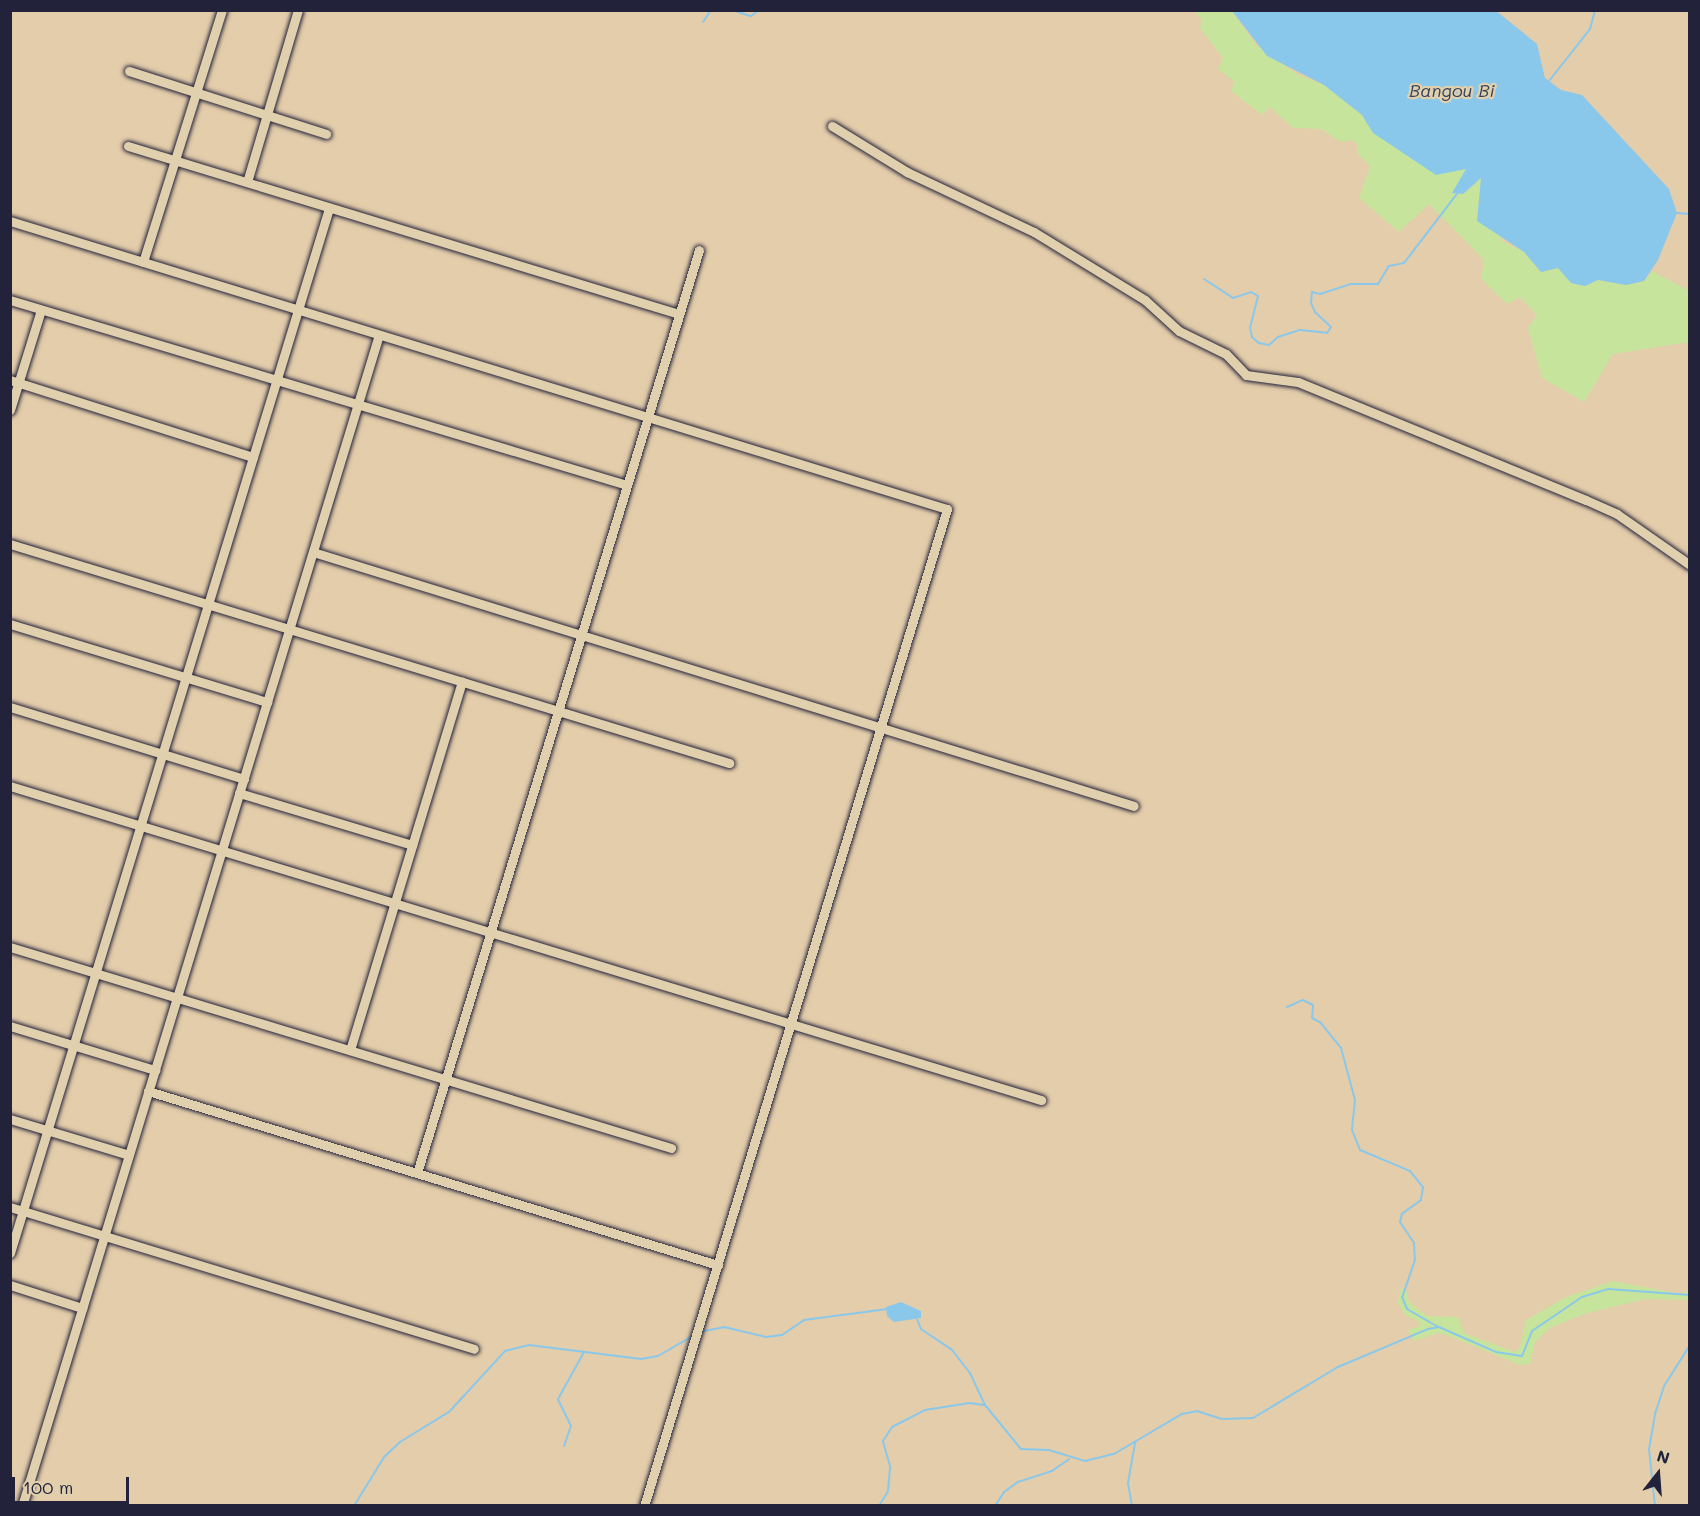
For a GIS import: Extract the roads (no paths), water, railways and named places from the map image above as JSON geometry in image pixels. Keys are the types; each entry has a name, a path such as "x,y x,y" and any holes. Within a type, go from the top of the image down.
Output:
{"street":[{"path":"143,262 222,10"},
{"path":"247,182 298,10"},
{"path":"129,71 326,134"},
{"path":"832,126 907,172 1034,232 1145,300 1179,331 1226,354 1246,375 1298,382 1586,500 1636,526 1689,565"},
{"path":"128,146 679,314"},
{"path":"10,1253 329,208"},
{"path":"10,221 947,509 644,1506"},
{"path":"417,1173 699,250"},
{"path":"10,300 357,406 627,485"},
{"path":"10,411 15,381 41,310"},
{"path":"22,1506 379,334"},
{"path":"15,381 253,457"},
{"path":"10,544 729,763"},
{"path":"313,552 581,638 1134,806"},
{"path":"10,624 267,702"},
{"path":"350,1050 462,682"},
{"path":"10,707 244,778"},
{"path":"10,786 1041,1100"},
{"path":"239,793 412,845"},
{"path":"10,947 671,1148"},
{"path":"10,1026 155,1070"},
{"path":"148,1091 718,1265"},
{"path":"10,1119 129,1155"},
{"path":"10,1208 474,1349"},
{"path":"10,1285 82,1308"}],"water":[{"name":"Bangou Bi","path":"1495,10 1537,44 1545,78 1561,90 1582,95 1669,189 1677,213 1658,260 1644,281 1626,285 1598,280 1585,286 1571,283 1558,268 1541,272 1524,252 1477,221 1481,178 1463,194 1452,193 1466,169 1436,175 1373,133 1362,115 1324,85 1267,56 1232,11"},
{"path":"901,1302 921,1311 921,1318 894,1322 887,1316 886,1307"}],"waterway":[{"path":"703,22 711,10"},
{"path":"732,10 751,16 759,10"},
{"path":"1549,81 1590,29 1595,10"},
{"path":"1204,279 1233,298 1251,292 1258,296 1250,328 1252,337 1259,343 1269,345 1278,337 1300,330 1327,333 1331,327 1315,312 1311,303 1312,292 1320,294 1350,284 1378,284 1389,266 1404,263 1457,194"},
{"path":"1677,213 1690,214"},
{"path":"1287,1007 1303,1000 1313,1005 1312,1018 1320,1022 1341,1048 1355,1100 1352,1130 1360,1150 1410,1171 1423,1187 1421,1200 1402,1214 1400,1222 1414,1243 1415,1260 1402,1297 1407,1309 1438,1327"},
{"path":"917,1319 921,1329 952,1350 970,1373 985,1405 1021,1449 1049,1450 1085,1461 1114,1454 1182,1414 1197,1411 1222,1419 1253,1418 1338,1367 1428,1329 1439,1327 1496,1352 1522,1356 1532,1331 1582,1297 1608,1289 1690,1295"},
{"path":"699,1332 724,1327 766,1337 782,1335 804,1320 887,1309"},
{"path":"354,1506 384,1457 400,1442 449,1412 505,1351 529,1345 641,1359 658,1356 692,1336"},
{"path":"1655,1506 1649,1449 1656,1411 1664,1386 1690,1345"},
{"path":"564,1446 571,1426 558,1399 584,1352"},
{"path":"879,1506 888,1491 890,1466 883,1441 892,1427 925,1410 969,1403 984,1405"},
{"path":"1132,1506 1128,1483 1135,1443"},
{"path":"995,1506 1004,1492 1018,1482 1052,1471 1069,1459"}]}
